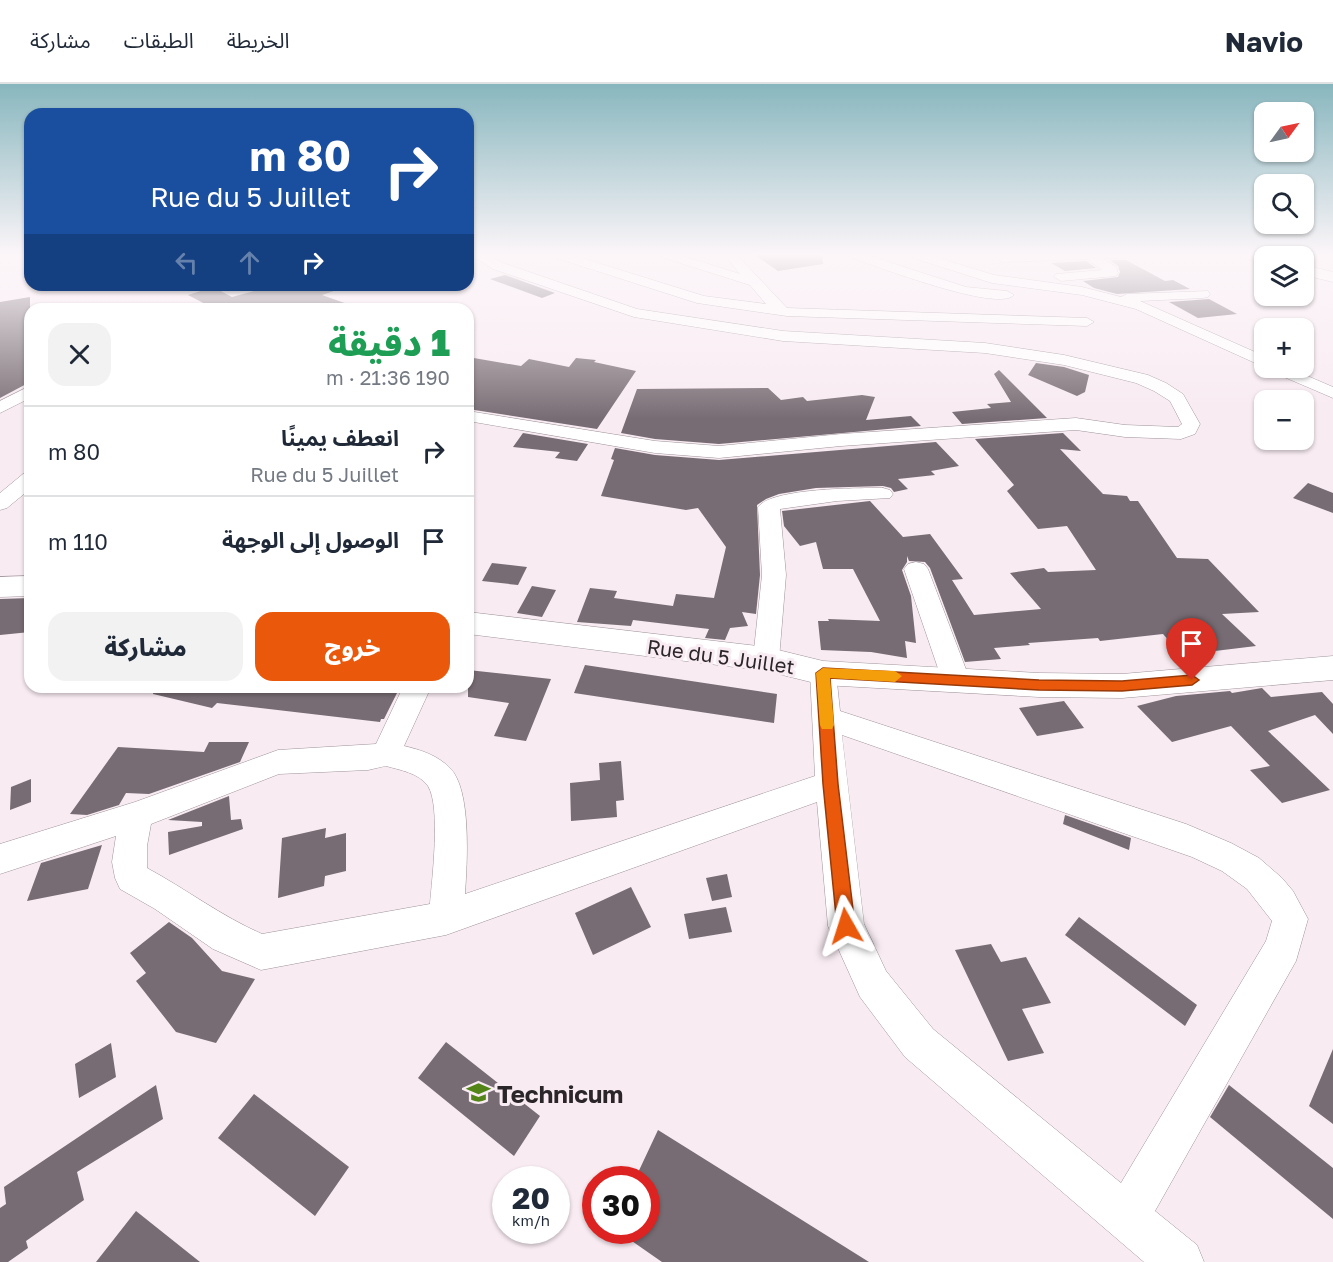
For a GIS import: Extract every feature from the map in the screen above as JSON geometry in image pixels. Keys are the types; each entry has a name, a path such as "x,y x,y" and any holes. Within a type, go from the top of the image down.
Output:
{"street":[{"path":"474,417 655,447 719,452 841,440 1076,424 1125,431 1180,433 1188,430 1191,424 1177,398 1160,387 1120,373 1064,360 985,348 783,336 634,313 622,309"},
{"path":"771,309 798,314 943,316 1087,322"},
{"path":"1148,309 1254,357"},
{"path":"1299,378 1333,393"},
{"path":"0,408 24,394"},
{"path":"0,506 24,484"},
{"path":"766,659 774,575 769,507 777,502 884,494"},
{"path":"0,506 24,500"},
{"path":"916,569 956,680"},
{"name":"Rue du 5 Juillet","path":"474,625 766,659 823,673 1039,685 1122,686 1333,668"},
{"path":"823,673 831,784 846,926 873,984 919,1043 1179,1262"},
{"path":"386,754 414,693"},
{"path":"826,718 1186,839 1248,867 1280,899 1290,919 1283,948 1126,1217"},
{"path":"0,859 137,815 278,762 368,758 386,754 419,762 440,778 448,800 451,859 446,918"},
{"path":"137,815 129,853 128,866 132,878 167,897 226,936 261,952 446,918 831,784"}],"building":[{"path":"0,309 24,309 24,385 0,398"},
{"path":"1182,309 1228,309 1237,314 1198,318"},
{"path":"474,358 521,366 529,359 569,367 576,358 596,360 594,362 636,371 597,429 474,410"},
{"path":"1036,363 1064,367 1089,375 1085,392 1077,396 1028,375"},
{"path":"999,370 1047,418 962,424 952,412 991,408 987,404 1011,402 994,374"},
{"path":"768,388 781,400 803,397 807,401 862,395 875,397 866,420 911,416 921,426 719,444 655,439 621,433 637,389"},
{"path":"523,433 588,444 577,461 555,458 560,452 513,447"},
{"path":"1063,433 1081,451 1060,449 1103,494 1127,496 1130,501 1138,501 1177,558 1208,559 1259,612 1222,614 1256,646 1182,655 1163,634 1100,641 1098,638 1028,643 1030,645 994,648 1001,659 965,662 930,568 925,562 909,561 907,556 907,562 902,570 911,596 916,643 905,641 907,658 871,652 821,650 818,621 829,621 828,619 880,621 853,569 823,569 816,542 800,546 784,526 782,511 870,501 903,537 930,534 963,579 952,580 974,615 1041,609 1010,573 1044,568 1048,572 1096,570 1067,526 1038,529 1007,491 1014,485 975,439"},
{"path":"936,442 959,466 931,471 935,475 898,479 908,489 894,492 891,488 883,486 816,488 779,494 757,505 760,575 756,614 742,612 748,626 730,628 725,640 705,638 709,629 633,620 631,626 577,622 590,588 617,591 614,598 673,606 676,594 714,598 726,547 698,508 686,510 601,496 614,460 611,459 615,448 655,455 719,460"},
{"path":"1308,483 1333,493 1333,513 1293,498"},
{"path":"492,563 527,567 518,585 482,581"},
{"path":"532,586 556,590 542,617 517,613"},
{"path":"24,598 24,633 0,635 0,599"},
{"path":"585,665 777,694 774,723 574,693"},
{"path":"474,671 551,679 526,741 494,736 509,703 468,697 468,693 474,693"},
{"path":"1262,688 1271,697 1322,692 1333,704 1333,734 1315,715 1268,731 1330,790 1282,803 1250,770 1270,766 1231,726 1172,742 1137,706 1176,696 1230,691 1232,693"},
{"path":"397,693 384,719 380,722 217,703 212,708 153,694"},
{"path":"1064,701 1084,728 1037,736 1019,708"},
{"path":"209,742 249,742 240,762 149,794 126,793 119,805 87,815 70,814 118,747 204,752"},
{"path":"621,761 624,800 616,801 617,817 571,821 570,783 600,780 599,763"},
{"path":"31,779 31,802 10,810 11,787"},
{"path":"229,796 231,820 241,819 243,829 169,855 168,832 202,826 202,822 168,820"},
{"path":"1065,815 1131,838 1129,850 1063,824"},
{"path":"326,828 325,838 346,833 346,871 325,876 324,886 278,898 282,838"},
{"path":"102,845 88,889 27,901 41,863"},
{"path":"727,874 732,897 712,901 706,878"},
{"path":"631,887 651,927 593,955 575,913"},
{"path":"726,907 732,932 689,939 684,914"},
{"path":"1079,917 1197,1005 1185,1026 1065,935"},
{"path":"169,922 192,938 222,971 255,979 216,1043 176,1032 136,981 146,973 130,953"},
{"path":"991,944 1001,962 1026,957 1051,1003 1022,1009 1044,1053 1008,1061 955,950"},
{"path":"446,1042 540,1116 514,1156 418,1078"},
{"path":"111,1043 116,1077 79,1098 75,1064"},
{"path":"1333,1049 1333,1124 1309,1106"},
{"path":"156,1085 163,1119 77,1172 84,1200 26,1241 28,1248 8,1262 0,1262 0,1208 6,1204 4,1187"},
{"path":"1229,1085 1333,1168 1333,1219 1210,1117"},
{"path":"254,1094 349,1167 315,1216 218,1138"},
{"path":"658,1130 869,1262 662,1262 636,1244 660,1244 660,1166 641,1166"},
{"path":"136,1211 200,1262 96,1262"}],"slow traffic":[{"path":"827,725 823,673 895,676"}],"place":[{"name":"Technicum","path":"479,1093"}],"route":[{"path":"846,926 831,784 823,673 1039,685 1122,686 1192,680"}]}
